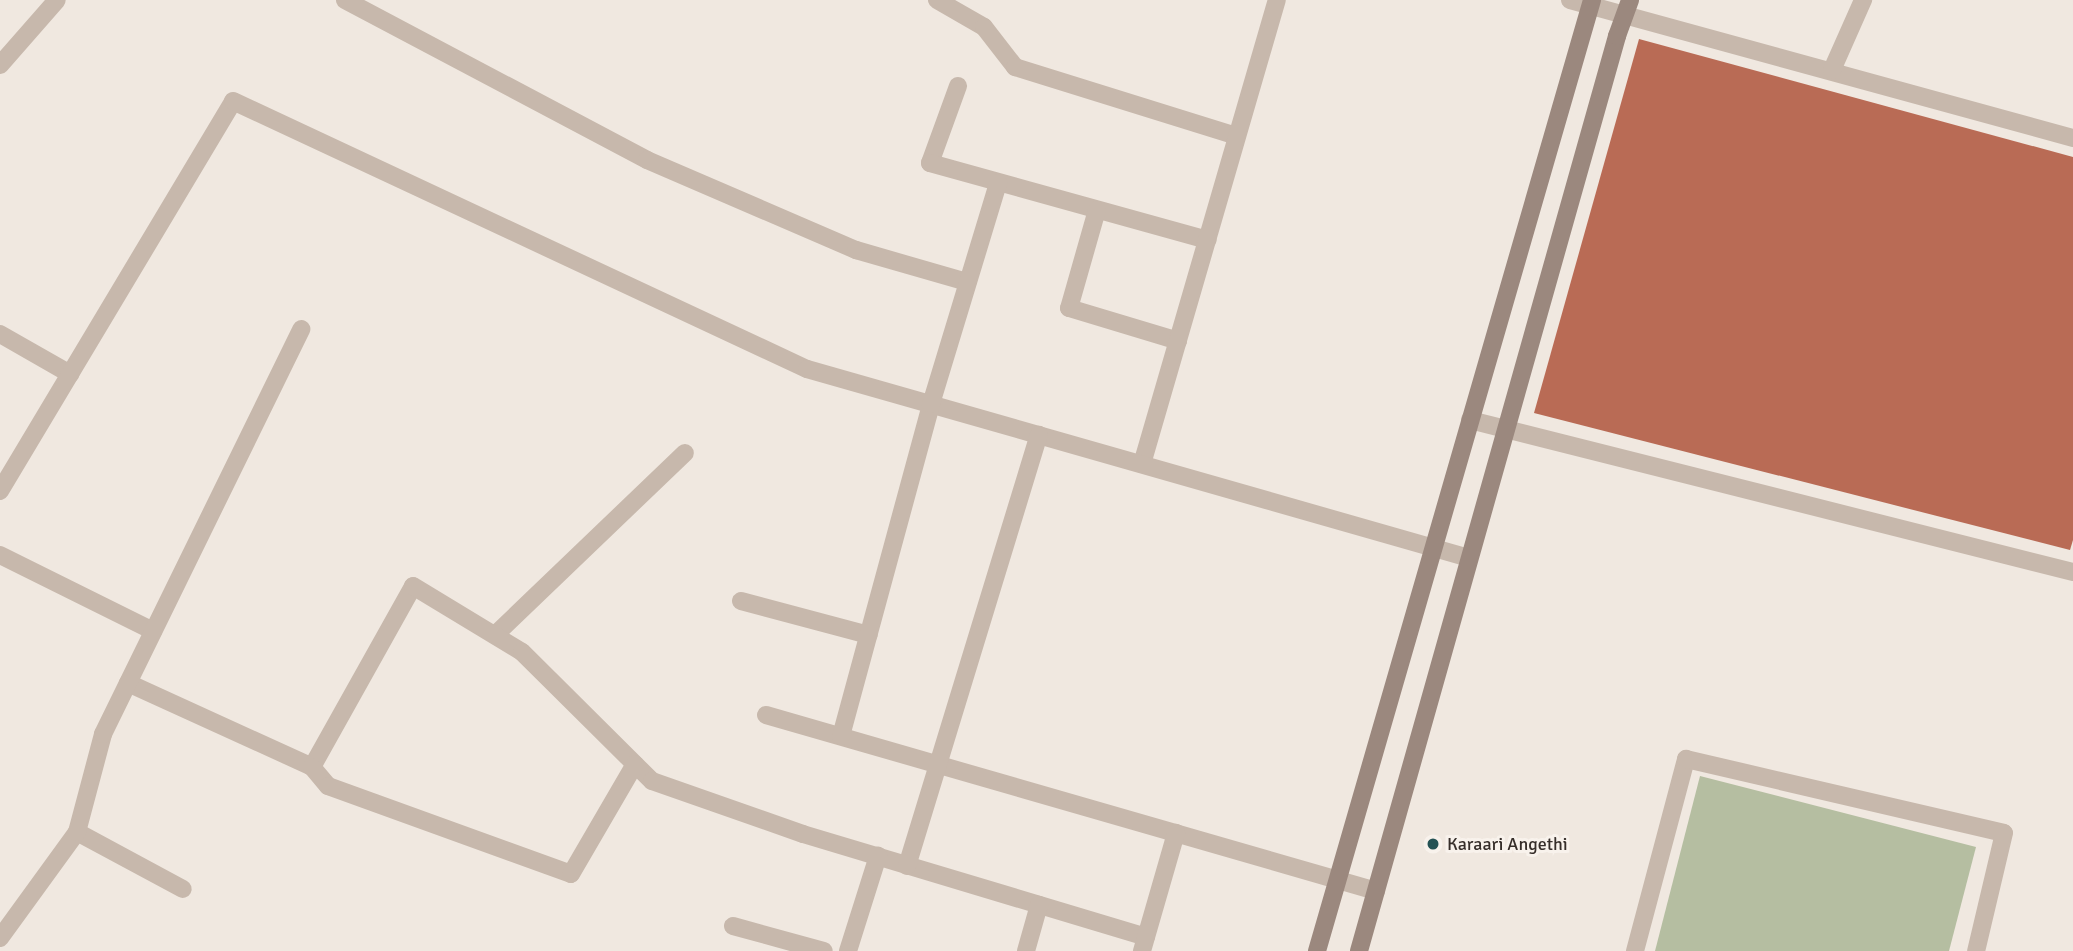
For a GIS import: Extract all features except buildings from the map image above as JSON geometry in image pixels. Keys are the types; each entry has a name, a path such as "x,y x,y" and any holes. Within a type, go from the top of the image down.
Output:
{"street":[{"path":"0,65 57,0"},
{"path":"345,0 647,160 856,250 967,282"},
{"path":"937,0 984,27 1016,67 1237,136"},
{"path":"1142,464 1277,0"},
{"path":"1570,0 1628,6 1832,70 2073,138"},
{"path":"1832,70 1863,0"},
{"path":"1317,951 1591,3"},
{"path":"1359,951 1628,6"},
{"path":"958,86 930,163 1208,240"},
{"path":"0,491 233,101 807,369 1469,558"},
{"path":"841,736 931,404 998,183"},
{"path":"1097,210 1069,308 1178,341"},
{"path":"0,939 77,832 103,734 301,329"},
{"path":"0,334 70,374"},
{"path":"1470,420 2073,572"},
{"path":"907,866 1039,435"},
{"path":"495,635 685,453"},
{"path":"0,555 153,631"},
{"path":"312,767 413,586 522,652 652,781 803,834 1039,905 1144,944 1176,833"},
{"path":"741,601 869,635"},
{"path":"128,683 312,767 328,786 571,874 635,764"},
{"path":"766,715 1376,891"},
{"path":"1634,951 1686,759 2004,833 1976,951"},
{"path":"77,832 183,889"},
{"path":"848,951 878,856"},
{"path":"1026,951 1039,905"},
{"path":"733,926 824,951"}],"green space":[{"path":"1700,776 1976,847 1949,951 1655,951"}],"place":[{"name":"Karaari Angethi","path":"1433,844"}]}
